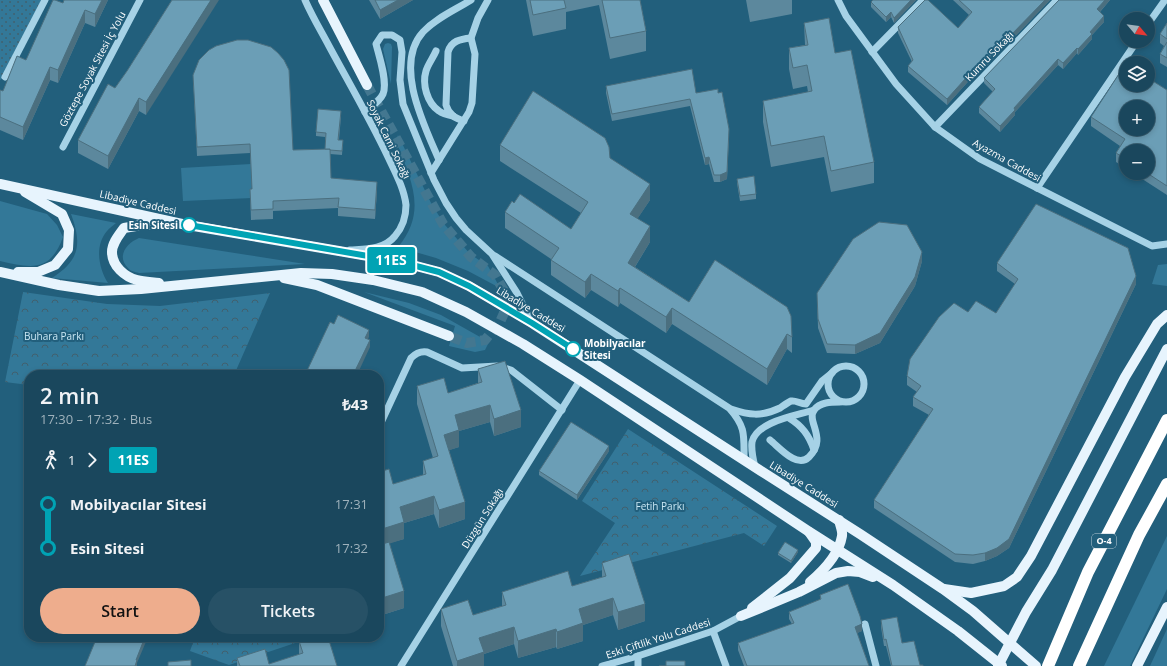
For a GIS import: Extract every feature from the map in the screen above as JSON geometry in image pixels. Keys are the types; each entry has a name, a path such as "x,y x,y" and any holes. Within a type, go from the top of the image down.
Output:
{"highway":[{"name":"O-4","path":"1048,666 1088,572 1167,420"},
{"path":"1079,666 1139,535 1167,484"}],"main road":[{"path":"323,0 367,85"},
{"name":"Libadiye Caddesi","path":"0,184 182,224 337,252 397,261 439,272 469,286 532,323 839,520 943,589 973,611 1036,666"},
{"path":"2,272 38,272 56,265 68,249 69,230 62,214 17,188"},
{"path":"182,224 142,225 124,228 115,239 112,252 115,265 123,274 138,281 182,285"},
{"path":"2,272 60,285 99,291 182,285 301,273 352,276 395,284 422,292 466,312 523,344 580,380 808,531 893,585 958,631 1002,666"},
{"path":"274,276 317,285 449,336"},
{"path":"943,589 971,593 1004,586 1016,577 1031,556 1125,377 1157,324 1167,315"},
{"path":"998,666 1026,612 1052,570 1167,349"},
{"path":"799,592 819,574 838,549 842,535 839,520"},
{"path":"808,531 816,542 816,548"},
{"path":"741,616 790,578 816,548 849,532 860,534"},
{"path":"741,616 799,592 836,573 848,571 860,572 893,585"},
{"path":"1137,666 1167,607"}],"street":[{"path":"5,77 45,0"},
{"name":"Göztepe Soyak Sitesi İç Yolu","path":"62,147 140,0"},
{"name":"Soyak Cami Sokağı","path":"305,0 376,131 396,174 406,205 405,216 401,226 395,237 387,243 377,248 337,252"},
{"path":"439,160 417,108 410,68 413,53 421,34 430,26 471,0"},
{"path":"431,173 464,121 472,103 475,54 471,38 478,18 488,0"},
{"name":"Ayazma Caddesi","path":"838,0 846,16 896,84 935,127 980,159 1152,246 1167,244"},
{"path":"872,52 923,0"},
{"name":"Kumru Sokağı","path":"935,127 1057,0"},
{"path":"1155,14 1165,0"},
{"path":"366,112 384,93 384,81 376,44 382,35 392,35 400,40 402,52 400,80 403,104 431,173 446,203 466,230 492,254 729,408 744,413 762,414 780,408 790,402 797,401 802,404 806,404 822,381 836,369 842,367 853,368 862,376 864,382 862,394 852,402 828,402 814,410 759,429 752,442 755,467"},
{"path":"453,116 448,112 446,105 448,52 453,42 471,38"},
{"path":"1037,188 1132,48"},
{"path":"436,51 426,71 426,90 430,102 437,110 444,114 464,121"},
{"path":"492,254 517,294 532,323"},
{"path":"384,416 411,358 417,353 422,352 427,352 462,368 497,366 511,370 562,410"},
{"path":"832,373 829,378 828,389 830,395 840,402"},
{"name":"Düzgün Sokağı","path":"401,666 580,380"},
{"path":"729,408 738,419 742,427 744,460"},
{"path":"770,440 792,458 802,460 807,458 814,450 817,442 817,434 812,418 814,410"},
{"path":"789,418 804,430 814,450"},
{"name":"Eski Çiftlik Yolu Caddesi","path":"602,666 638,656 713,631 741,616"},
{"path":"865,624 876,666"},
{"path":"713,631 726,666"},
{"path":"638,656 638,666"}],"green space":[{"path":"0,0 45,0 5,77 0,80"},
{"path":"385,44 391,44 392,47 391,84 383,49"},
{"path":"398,135 432,205 445,225 470,254 488,266 500,288 468,271 436,258 398,247 407,234 415,208 411,182 396,141"},
{"path":"251,164 252,198 183,201 181,168"},
{"path":"0,201 47,214 57,225 63,237 58,249 52,257 46,262 30,266 0,261"},
{"path":"71,214 116,223 103,237 99,250 100,264 108,283 52,278 68,265 76,250 77,234"},
{"path":"139,238 305,264 139,273 129,269 123,259 123,255 124,250"},
{"path":"1167,264 1167,286 1152,284 1158,265"},
{"name":"Buhara Parkı","path":"23,292 107,304 160,306 270,293 236,370 24,370 24,384 5,382"},
{"path":"364,292 409,303 441,315 489,342 485,350 475,352 449,346 455,326"},
{"name":"Fetih Parkı","path":"628,429 777,526 764,546 744,533 580,576 615,523 582,501"},
{"path":"1167,536 1167,589 1130,666 1104,666"},
{"path":"1167,629 1167,666 1150,666"},
{"path":"193,642 298,642 229,665 190,651"}],"building":[{"path":"53,0 63,3 64,0 102,0 95,14 85,10 58,70 50,67 23,127 0,117 0,90 3,91 17,56 26,60"},
{"path":"172,0 211,0 146,102 139,98 108,156 78,140 108,84 115,88"},
{"path":"375,0 398,0 380,10"},
{"path":"530,0 564,0 566,8 533,15"},
{"path":"602,0 640,0 646,31 610,38"},
{"path":"873,0 911,0 894,18 891,12 886,17 871,2"},
{"path":"925,0 928,0 958,28 972,12 959,0 1045,0 976,71 974,69 947,99 908,66 913,60 898,27"},
{"path":"1059,0 1105,0 1097,9 1104,16 1090,32 1092,34 1078,49 1077,48 1063,63 1058,59 1000,126 979,107 995,89 984,78"},
{"path":"829,18 835,53 851,50 874,162 831,171 824,136 771,146 763,101 812,91 807,65 793,68 789,48 808,45 804,23"},
{"path":"1167,23 1167,39 1160,34"},
{"path":"237,40 248,40 271,47 284,60 289,70 293,150 330,149 331,178 377,182 375,210 338,207 339,198 273,201 273,209 251,210 250,189 252,189 250,144 197,147 193,75 199,60 209,50 216,46"},
{"path":"1167,42 1167,58 1160,54"},
{"path":"692,69 696,93 718,89 718,93 722,92 729,129 727,172 720,175 714,175 709,157 705,158 690,99 612,114 606,86"},
{"path":"1119,74 1119,92 1155,92 1155,82 1167,90 1167,186 1155,178 1155,144 1122,144 1125,139 1120,136 1155,136 1155,100 1119,100 1119,135 1091,117"},
{"path":"533,91 605,138 609,147 610,158 650,184 630,214 650,226 628,263 689,302 715,260 787,307 791,316 792,337 787,334 767,369 672,308 666,317 620,288 618,291 591,274 585,282 551,260 559,248 505,212 512,201 514,203 520,194 571,229 588,202 500,145"},
{"path":"318,109 341,111 338,140 343,140 342,151 325,149 326,133 316,132"},
{"path":"754,176 756,194 740,196 737,179"},
{"path":"1036,204 1128,248 1136,276 1009,539 997,548 985,553 973,555 955,554 874,500 933,409 913,397 921,386 907,376 910,359 939,317 954,303 968,312 976,301 996,313 1018,279 997,263"},
{"path":"879,222 907,225 922,252 915,277 880,333 855,345 827,344 818,319 817,293 853,239"},
{"path":"338,315 369,330 365,338 370,340 355,370 307,370 330,322 334,324"},
{"path":"505,361 521,410 494,419 490,405 455,415 459,430 444,435 465,502 439,510 434,496 400,507 404,522 384,528 384,470 389,469 393,484 426,474 423,461 438,456 417,386 444,378 448,393 482,382 478,369"},
{"path":"571,422 609,446 577,495 539,471"},
{"path":"389,542 404,591 384,597 384,544"},
{"path":"785,542 798,550 791,561 778,553"},
{"path":"629,554 645,604 618,612 613,598 579,609 583,623 557,632 556,629 518,641 514,627 479,638 484,652 457,661 441,609 468,600 473,615 506,605 502,592 568,571 572,586 606,576 602,563"},
{"path":"848,584 862,624 855,627 869,666 747,666 738,643 794,623 789,612 821,599 820,595"},
{"path":"897,617 902,643 914,641 920,665 923,666 892,666 886,639 884,640 881,620"},
{"path":"95,642 143,642 135,666 85,666"},
{"path":"299,642 330,642 337,666 240,666 237,658 265,649 269,664 303,653"},
{"path":"191,660 191,666 168,666 168,662"},
{"path":"666,661 685,661 685,666 666,666"}],"tunnel":[{"path":"367,85 443,224 471,257 495,275 504,291 504,313 500,322 485,340 467,343 449,336"}],"bus line":[{"name":"11ES","path":"189,225 397,261 439,272 469,286 573,349"}],"place":[{"name":"Esin Sitesi","path":"189,225"},
{"name":"Mobilyacılar Sitesi","path":"573,349"}]}
